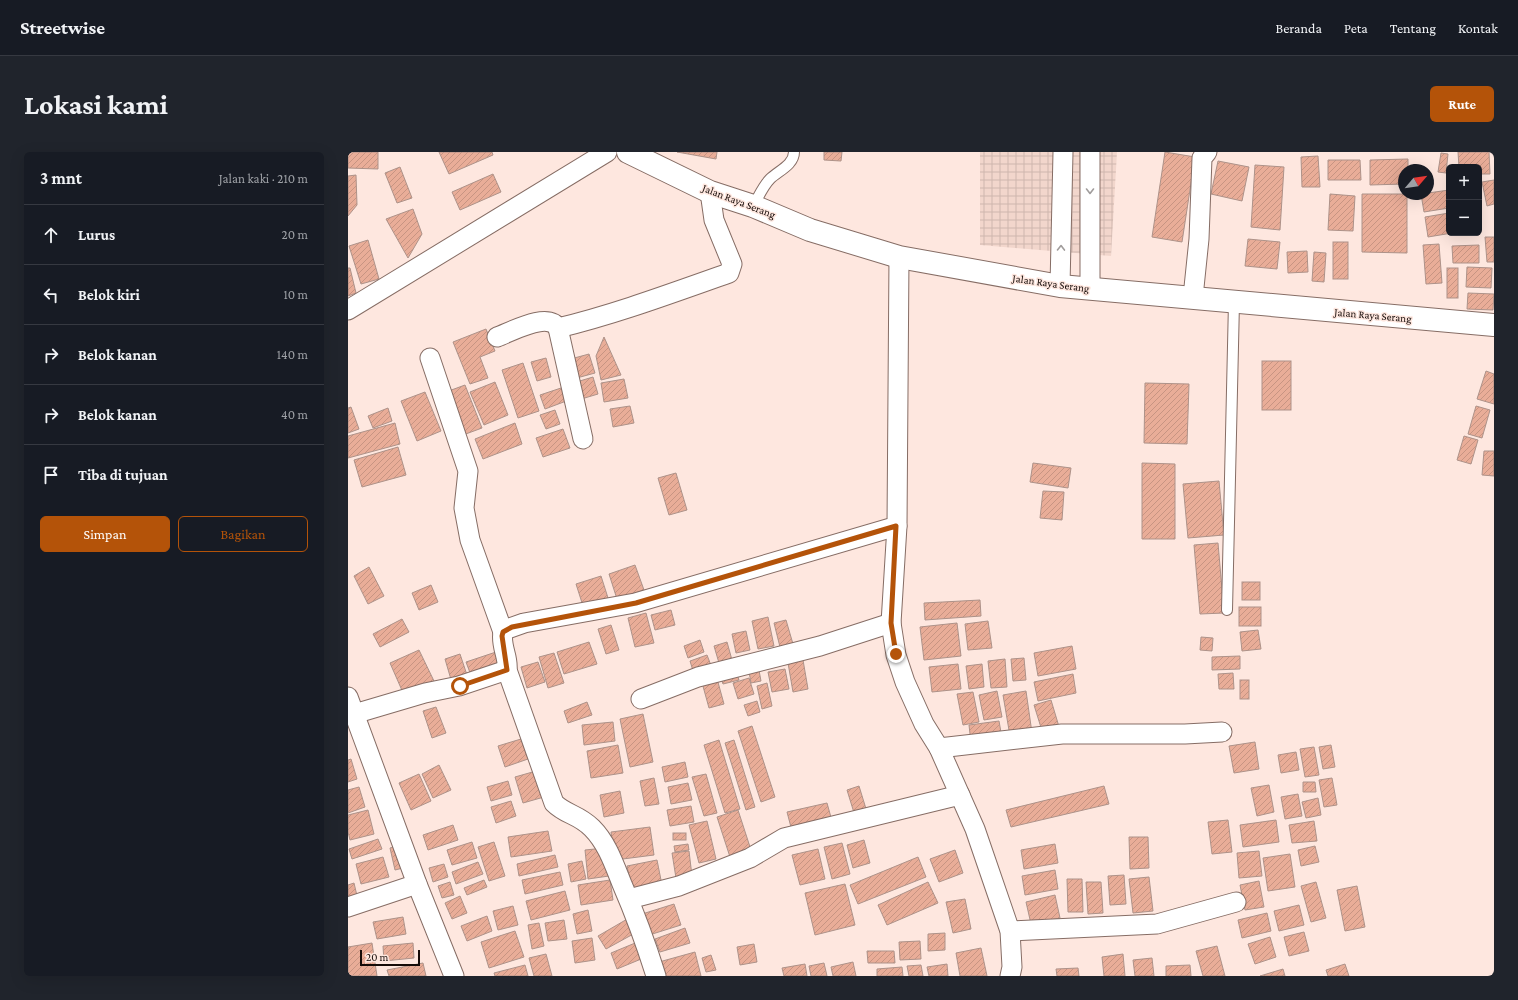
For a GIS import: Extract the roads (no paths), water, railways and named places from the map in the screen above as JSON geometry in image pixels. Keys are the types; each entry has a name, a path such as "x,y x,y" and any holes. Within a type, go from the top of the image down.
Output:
{"highway":[{"name":"Jalan Raya Serang","path":"628,152 710,192 753,206 810,230 899,257 1060,286 1193,297 1494,326"}],"street":[{"path":"348,310 607,152"},
{"path":"1060,286 1063,152"},
{"path":"1090,152 1090,289"},
{"path":"1193,297 1199,239 1202,158 1207,152"},
{"path":"558,328 643,304 729,273 732,264 715,224 710,192"},
{"path":"899,257 896,526 891,623 896,654 904,682 924,724 939,748 975,829 1010,931 1012,967 1010,976"},
{"path":"497,338 539,321 550,321 556,324 583,439"},
{"path":"430,358 468,471 464,508 470,540 503,632 502,642 507,661 507,670 554,803 562,810 579,816 592,828 607,847 642,929 656,976"},
{"path":"503,632 524,623 636,603 896,526"},
{"path":"641,699 698,677 820,646 891,623"},
{"path":"454,976 352,714 425,693 460,686 507,670"},
{"path":"939,748 1062,734 1185,734 1222,732"},
{"path":"629,900 679,886 750,858 784,838 960,795"},
{"path":"348,907 417,884"},
{"path":"1010,931 1157,924 1236,902"}],"lane":[{"path":"753,206 770,180 783,170 794,156 794,152"},
{"path":"1227,610 1234,302"}]}
